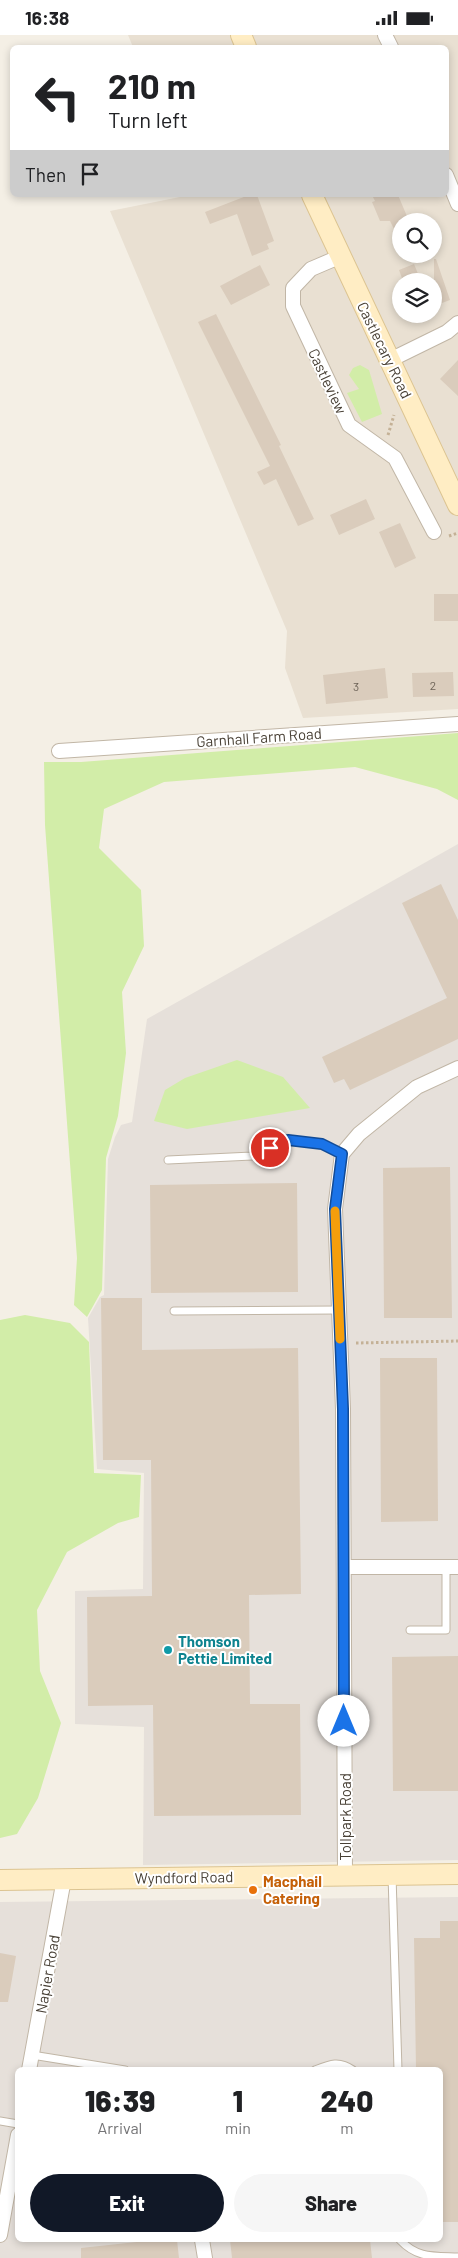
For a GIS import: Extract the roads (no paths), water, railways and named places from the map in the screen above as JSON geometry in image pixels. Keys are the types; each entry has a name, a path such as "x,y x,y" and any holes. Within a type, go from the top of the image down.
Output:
{"street":[{"path":"449,182 458,204"},
{"name":"Castlecary Road","path":"313,197 339,257 458,505"},
{"name":"Castleview","path":"339,257 311,269 293,288 293,306 349,425 395,458 434,532"},
{"path":"390,360 447,332 458,323"},
{"name":"Garnhall Farm Road","path":"59,751 458,723"},
{"path":"342,1154 358,1134 417,1087 458,1068"},
{"name":"Tollpark Road","path":"342,1154 335,1209 343,1409 345,1876"},
{"path":"344,1567 452,1567"},
{"name":"Wyndford Road","path":"0,1880 458,1874"},
{"name":"Napier Road","path":"30,2067 64,1879"},
{"path":"0,2235 15,2152"},
{"path":"202,2242 204,2258"}],"lane":[{"path":"168,1160 252,1156 288,1140 322,1144 342,1154"},
{"path":"174,1311 339,1310"},
{"path":"410,1630 446,1630 452,1567"},
{"path":"392,1875 398,2067"},
{"path":"32,2055 106,2067"},
{"path":"323,2067 333,2063 344,2064 348,2067"},
{"path":"0,2121 15,2124"},
{"path":"402,2242 415,2256 458,2257"}],"place":[{"name":"Thomson Pettie Limited","path":"168,1650"},
{"name":"Macphail Catering","path":"253,1890"}]}
